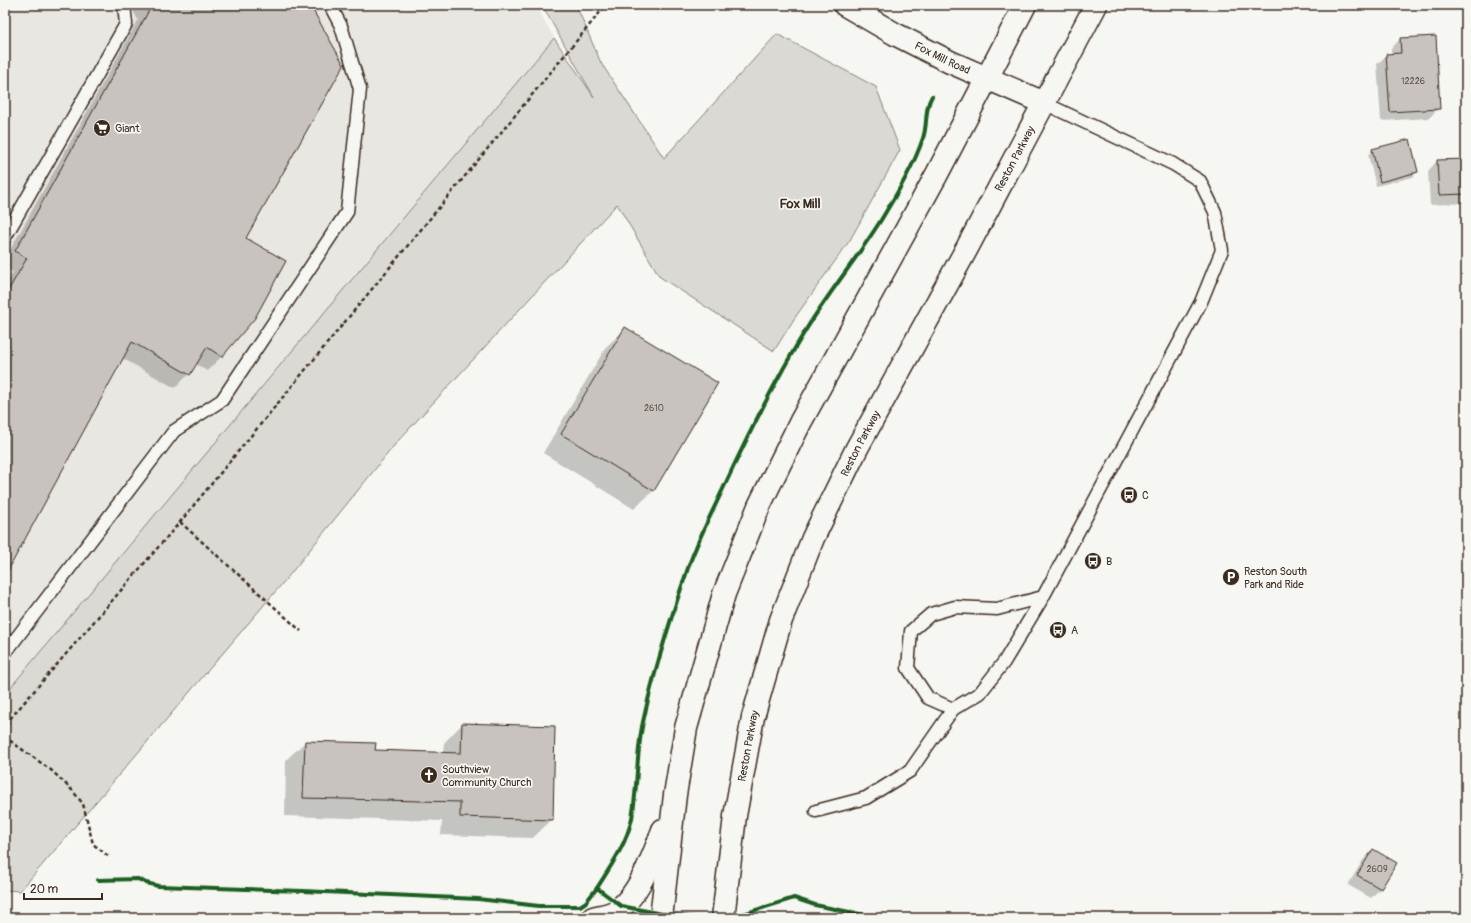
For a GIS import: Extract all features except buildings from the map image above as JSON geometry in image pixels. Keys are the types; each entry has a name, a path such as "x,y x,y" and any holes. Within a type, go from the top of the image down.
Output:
{"main road":[{"name":"Fox Mill Road","path":"845,5 895,34 950,62 1044,103"},
{"path":"662,918 675,795 686,728 724,594 759,506 801,421 937,174 1025,5"},
{"name":"Reston Parkway","path":"723,918 735,816 753,717 781,620 813,538 857,448 966,250 1096,5"},
{"path":"593,918 614,912 627,901 641,882 652,859 675,795"}],"lane":[{"path":"5,237 126,24 124,5"},
{"path":"5,652 174,431 222,400 347,212 360,89 341,26 330,5"},
{"path":"816,811 866,798 910,771 933,740 953,709 980,693 1004,662 1043,596 1201,302 1222,250 1215,212 1200,181 1173,164 1044,103"},
{"path":"953,709 928,698 908,668 911,631 931,614 955,606 997,609 1043,596"}],"path":[{"path":"108,856 93,844 82,804 72,790 51,770 9,740 5,732 9,720 180,522 606,5"},
{"path":"180,522 301,631"}],"shaded area":[{"path":"5,5 536,5 554,38 5,694"},
{"path":"542,5 576,5 601,63 664,158 777,34 876,87 900,150 850,240 794,319 774,351 660,277 617,204 397,442 287,578 20,891 5,890 5,694 554,38 594,97"}],"cycle path":[{"path":"597,888 618,854 630,827 634,806 641,734 647,703 657,665 681,589 703,530 762,408 784,368 807,328 881,220 904,180 915,159 923,138 928,106 932,96"},
{"path":"98,880 138,879 158,886 478,899 539,906 580,906 586,902 597,888 621,906 662,914 696,918"},
{"path":"731,918 794,898 815,905 879,918"}],"place":[{"name":"Giant","path":"102,128"},
{"name":"C","path":"1129,495"},
{"name":"B","path":"1093,561"},
{"name":"Reston South Park and Ride","path":"1231,577"},
{"name":"A","path":"1058,630"},
{"name":"Southview Community Church","path":"429,775"}],"district":[{"name":"Fox Mill","path":"800,204"}]}
